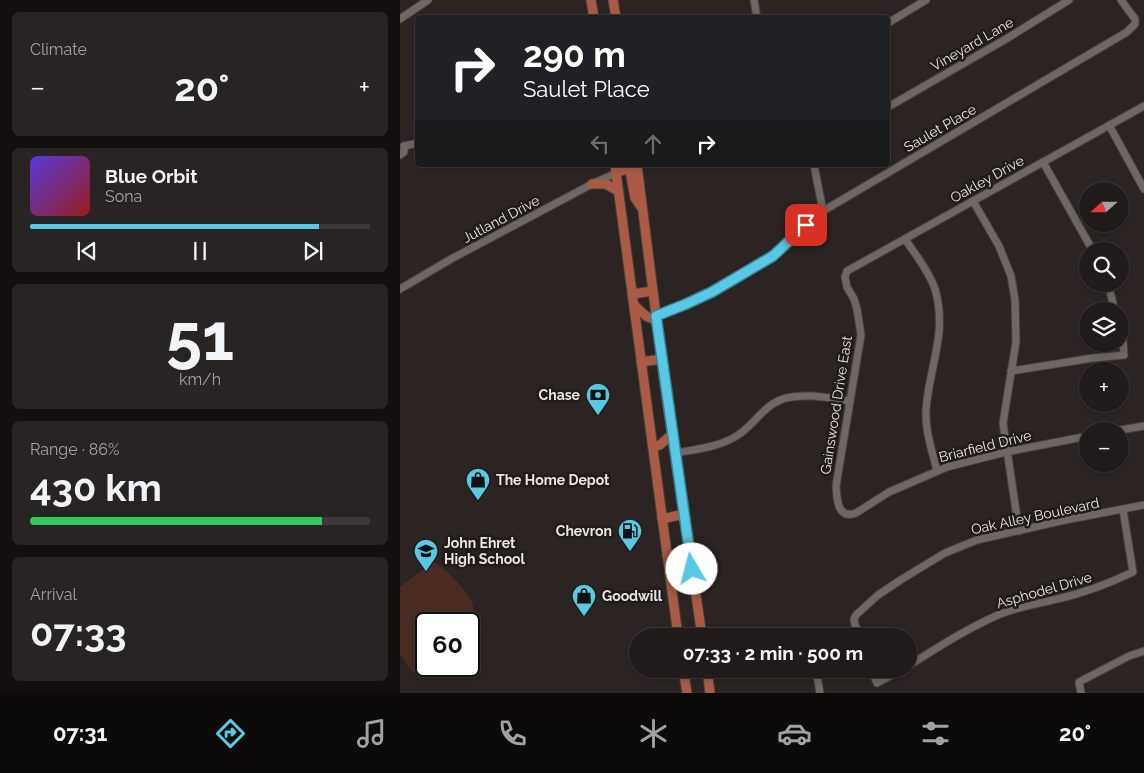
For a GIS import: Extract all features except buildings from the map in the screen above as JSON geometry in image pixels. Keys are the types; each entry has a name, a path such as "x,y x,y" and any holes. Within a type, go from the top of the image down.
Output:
{"main road":[{"path":"591,0 594,15"},
{"path":"614,0 616,15"},
{"path":"636,167 672,434 701,628"},
{"path":"642,209 635,198 630,171 615,169 677,628"},
{"path":"592,184 606,184 618,192"},
{"path":"632,294 653,291"},
{"path":"634,305 646,316 657,319"},
{"path":"641,362 662,359"},
{"path":"653,447 660,445 672,434"},
{"path":"662,519 684,514"},
{"path":"667,556 690,552"},
{"path":"685,678 688,693"},
{"path":"708,678 710,693"}],"street":[{"path":"400,19 428,0"},
{"path":"754,0 756,15"},
{"path":"890,21 926,0"},
{"name":"Vineyard Lane","path":"890,107 1069,0"},
{"name":"Saulet Place","path":"657,319 712,292 773,256 823,211 1127,32 1135,24 1135,19 1121,0"},
{"name":"Oakley Drive","path":"845,276 848,271 1144,106"},
{"path":"1109,124 1144,189"},
{"path":"400,140 404,146 404,152 400,155"},
{"path":"404,146 415,144"},
{"path":"1043,162 1087,242"},
{"path":"814,167 823,211"},
{"name":"Jutland Drive","path":"400,289 451,259 592,184 615,169"},
{"path":"973,201 999,246 1011,276 1016,300 1016,342 1003,423 1018,531"},
{"path":"905,239 927,273 934,287 937,301 940,333 928,393 926,428 937,471"},
{"name":"Gainswood Drive East","path":"840,510 837,504 836,486 861,335 857,309 847,288 845,276"},
{"path":"1011,371 1092,358 1124,355 1124,352"},
{"path":"675,453 702,449 727,441 749,427 770,406 785,398 817,396 850,401"},
{"path":"1129,429 1144,426"},
{"name":"Briarfield Drive","path":"840,510 851,515 856,513 890,492 937,471 1006,452 1079,438"},
{"name":"Oak Alley Boulevard","path":"857,628 854,619 856,615 878,595 931,560 962,545 1018,531 1144,505"},
{"name":"Asphodel Drive","path":"917,660 950,639 998,615 1030,604 1056,600 1096,589 1133,572 1123,510"},
{"path":"1081,693 1079,682 1123,659 1144,651"},
{"path":"817,678 820,693"},
{"path":"875,678 877,683 886,678"}],"shaded area":[{"path":"433,562 445,570 465,591 472,602 474,612 415,612 415,672 412,672 400,654 400,587"}],"place":[{"name":"Chase","path":"598,416"},
{"name":"The Home Depot","path":"478,501"},
{"name":"Chevron","path":"630,552"},
{"name":"John Ehret High School","path":"426,572"},
{"name":"Goodwill","path":"584,617"}],"route":[{"path":"692,569 656,316 712,292 773,256 806,225"}]}
